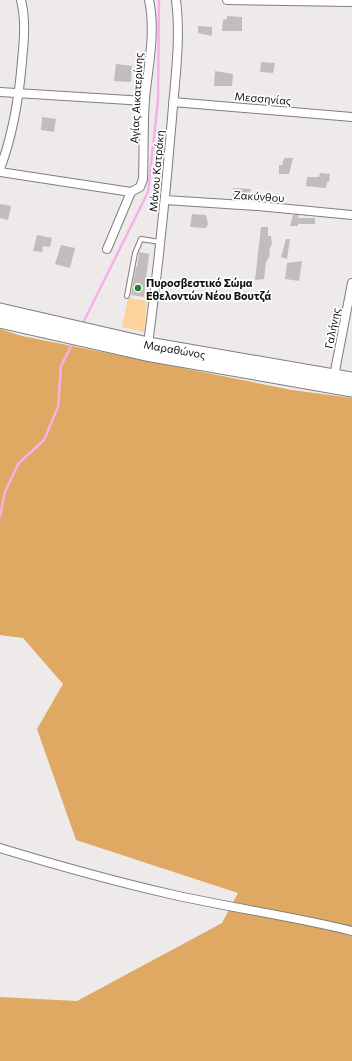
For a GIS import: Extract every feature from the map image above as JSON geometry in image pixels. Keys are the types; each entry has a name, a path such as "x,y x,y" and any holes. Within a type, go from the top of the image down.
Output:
{"main road":[{"name":"Μαραθώνος","path":"0,310 146,354 352,390"},
{"name":"Μαραθώνος","path":"0,321 148,344 352,379"}],"street":[{"path":"0,169 13,131 19,93 24,24 21,0"},
{"name":"Αγίας Αικατερίνης","path":"107,249 131,192 140,187 143,179 145,101 152,11 149,0"},
{"name":"Μάνου Κατράκη","path":"148,344 161,242 173,102 177,51 178,14 176,0"},
{"path":"227,0 352,2"},
{"path":"0,92 145,101"},
{"name":"Μεσσηνίας","path":"173,102 352,117"},
{"path":"0,172 131,192"},
{"name":"Ζακύνθου","path":"165,200 258,206 352,215"},
{"name":"Γαλήνης","path":"334,376 352,284"},
{"path":"0,848 170,894 352,931"}],"lane":[{"path":"127,296 135,253 142,239 161,242"}],"shaded area":[{"path":"128,298 147,301 144,332 122,327"},
{"path":"0,329 22,336 292,390 352,398 352,1061 0,1061 0,997 77,1001 222,923 238,893 76,840 37,729 63,684 23,638 0,635"}],"building":[{"path":"227,16 242,17 242,31 222,31 223,20 227,19"},
{"path":"198,26 212,27 212,36 198,33"},
{"path":"261,62 275,63 273,73 260,72"},
{"path":"116,64 132,66 131,82 114,81"},
{"path":"215,71 233,74 232,86 214,86"},
{"path":"42,117 56,119 54,132 41,130"},
{"path":"284,158 293,158 289,174 279,174 279,165 282,165"},
{"path":"320,173 330,174 329,182 327,182 326,188 306,186 307,177 319,177"},
{"path":"233,188 251,189 249,198 233,196"},
{"path":"0,204 11,206 8,220 0,218"},
{"path":"192,214 206,215 208,224 206,228 190,227"},
{"path":"293,215 299,215 298,218 315,218 315,224 298,224 298,226 290,226"},
{"path":"261,227 268,227 268,236 271,236 272,244 269,250 270,255 266,262 264,279 255,280"},
{"path":"37,235 52,238 50,247 43,246 42,252 33,251"},
{"path":"286,239 290,239 287,259 281,257"},
{"path":"61,245 75,248 70,268 55,264"},
{"path":"139,252 149,254 144,297 131,295"},
{"path":"302,261 299,281 285,279 287,263"}],"waterway":[{"path":"82,325 148,192 158,100 159,0"},
{"path":"0,516 5,492 18,464 44,440 58,407 61,366 73,342"}],"place":[{"name":"Πυροσβεστικό Σώμα Εθελοντών Νέου Βουτζά","path":"138,288"}]}
